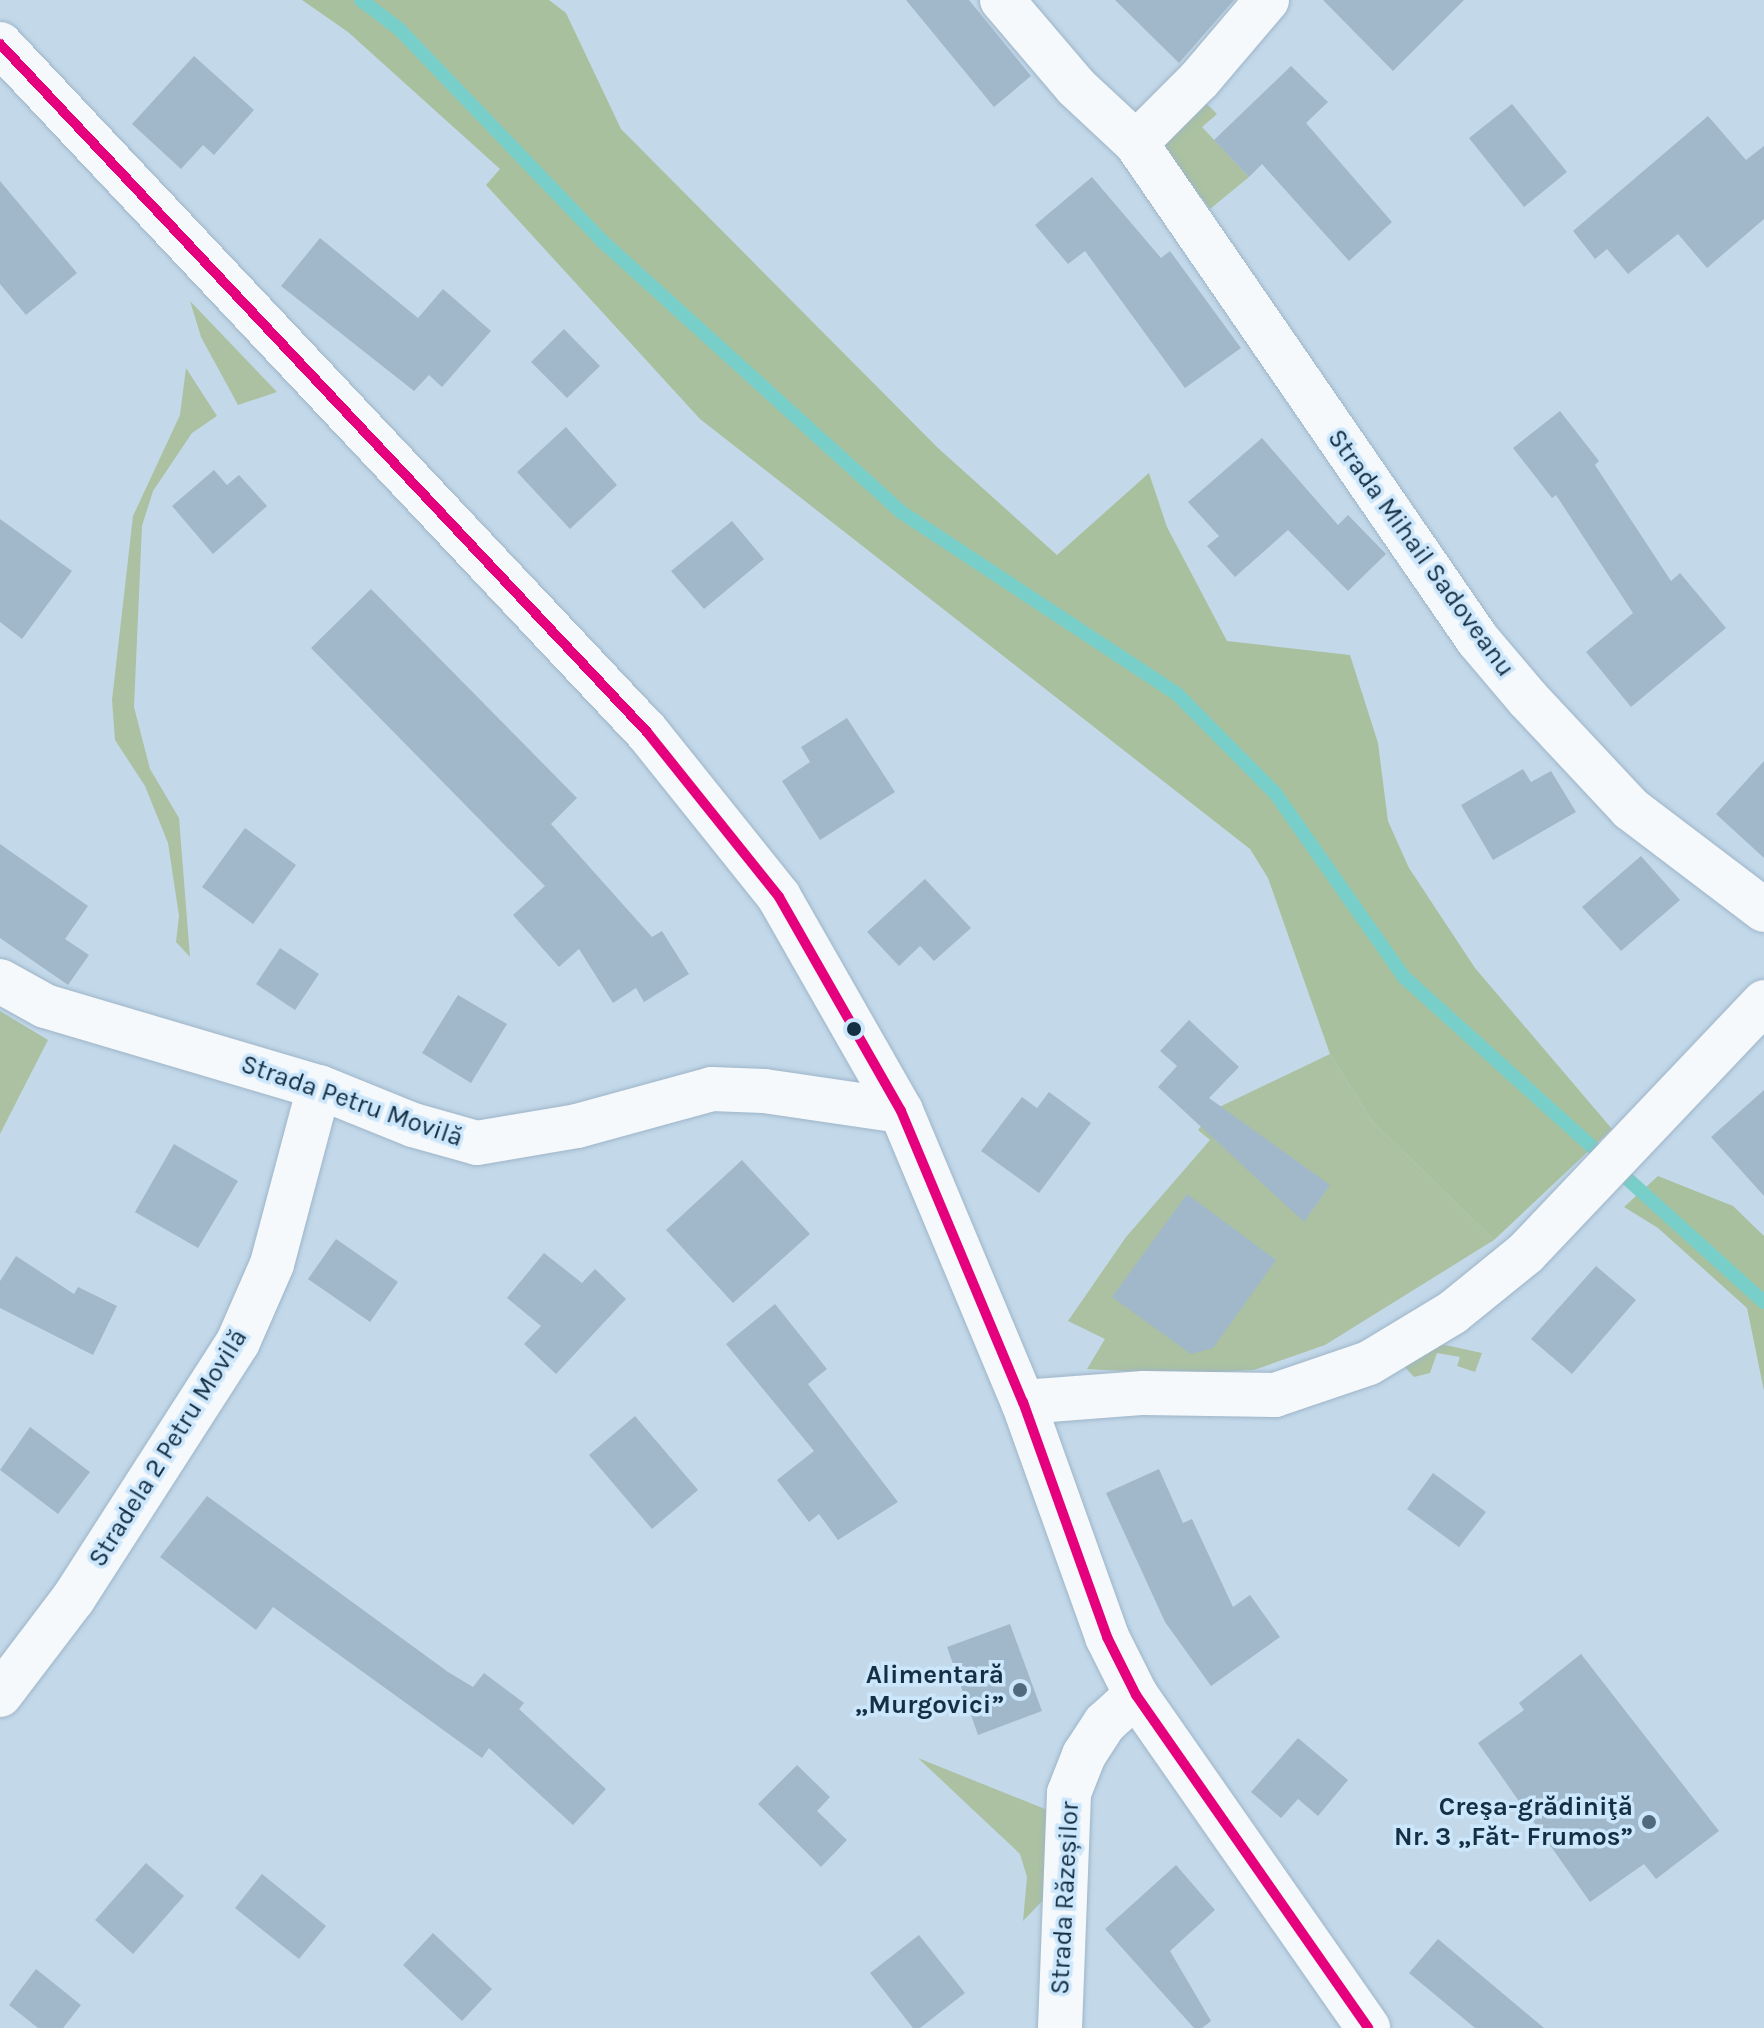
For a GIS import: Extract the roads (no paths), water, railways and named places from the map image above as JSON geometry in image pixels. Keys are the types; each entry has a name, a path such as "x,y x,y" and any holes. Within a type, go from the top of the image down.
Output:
{"street":[{"name":"Strada Mihail Sadoveanu","path":"1002,0 1076,87 1136,143 1488,652 1631,809 1764,910"},
{"path":"1136,143 1199,80 1267,0"},
{"path":"0,44 647,732 779,897 901,1111 1023,1402 1107,1637 1136,1695 1368,2028"},
{"name":"Strada Petru Movilă","path":"0,981 45,1006 319,1087 413,1125 477,1143 577,1126 712,1089 764,1091 901,1111"},
{"path":"1023,1402 1144,1393 1275,1395 1324,1382 1369,1363 1452,1313 1526,1253 1595,1185 1764,1002"},
{"name":"Stradela 2 Petru Movilă","path":"0,1695 73,1599 238,1342 272,1264 319,1087"},
{"name":"Strada Răzeșilor","path":"1060,2028 1069,1793 1084,1755 1105,1723 1136,1695"}],"waterway":[{"path":"361,0 399,29 601,240 901,512 1176,693 1275,793 1404,977 1764,1302"}],"place":[{"name":"Alimentară „Murgovici”","path":"1020,1690"},
{"name":"Creşa-grădiniţă Nr. 3 „Făt- Frumos”","path":"1649,1822"}]}
